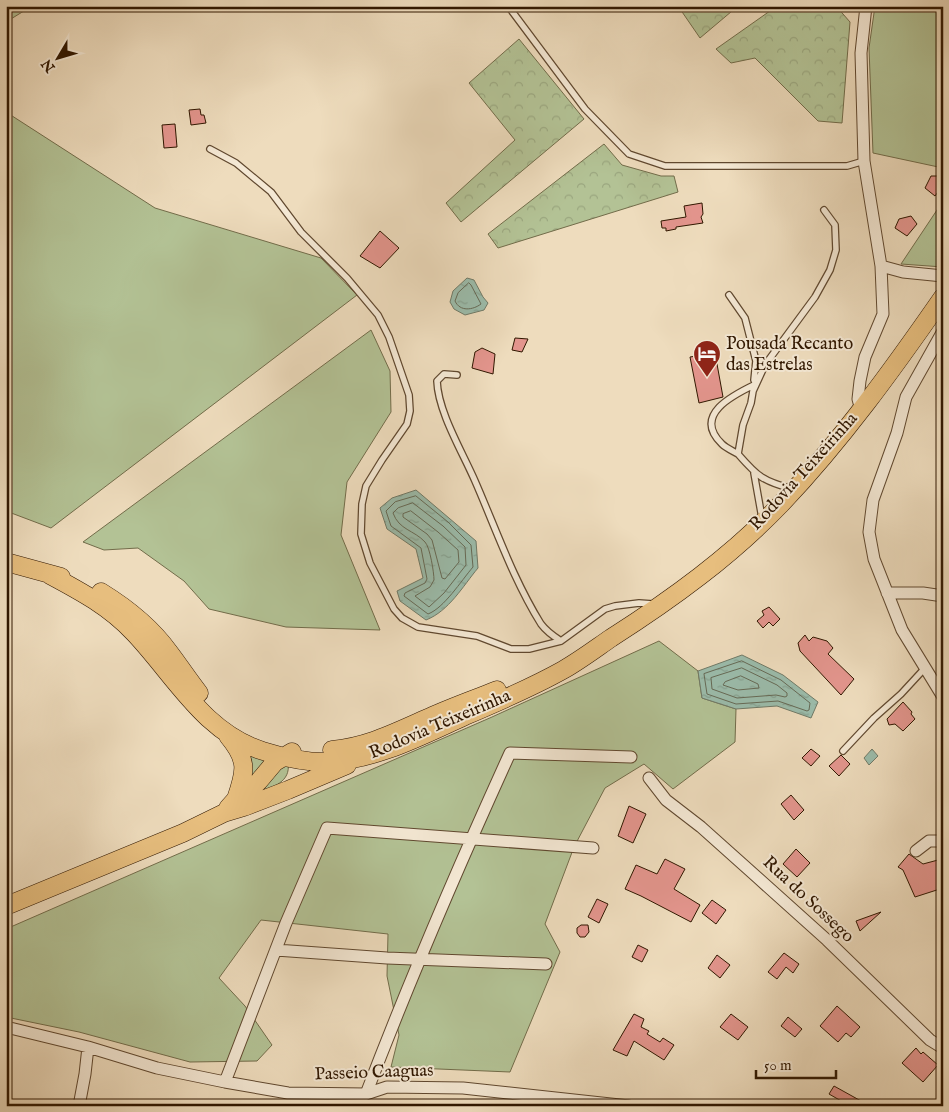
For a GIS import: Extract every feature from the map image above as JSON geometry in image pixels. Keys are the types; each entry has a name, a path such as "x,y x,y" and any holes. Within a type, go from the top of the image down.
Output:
{"main road":[{"name":"Rodovia Teixeirinha","path":"6,562 50,575 74,579 98,590 122,605 144,624 168,650 188,679 208,703 250,735 291,752 299,760 324,762 361,758 416,738 512,696 565,669 663,605 722,558 794,490 861,410 943,298"},
{"name":"Rodovia Teixeirinha","path":"50,575 92,598 111,612 134,632 194,704 226,734 261,750 291,752 322,751 367,744 588,653"},
{"path":"226,734 239,749 243,761 244,775 236,799"},
{"path":"275,794 290,778 292,771 291,752"},
{"path":"224,813 236,799 250,790 275,762 291,752"},
{"path":"6,906 183,833 224,813 244,807 361,758"}],"street":[{"path":"861,410 858,399 863,365 883,314 881,266 864,161 861,53 866,6"},
{"path":"881,266 903,272 943,276"},
{"path":"943,331 906,397 896,433 872,500 869,532 874,559 902,630 943,697"},
{"path":"887,593 923,593 943,596"},
{"path":"366,1094 396,1016 471,839 510,753 631,757"},
{"name":"Rua do Sossego","path":"648,778 666,800 701,827 765,884 827,940 930,1040 943,1048"},
{"path":"225,1082 286,923 327,828 593,848"},
{"path":"916,851 929,841 943,841"},
{"path":"276,950 420,960 546,964"},
{"name":"Passeio Caaguas","path":"6,1027 88,1046 157,1068 225,1082 288,1092 366,1094 387,1087 463,1088 629,1106"},
{"path":"78,1106 85,1074 88,1046"}],"lane":[{"path":"508,6 585,109 629,154 665,166 847,166 864,161"},
{"path":"210,149 236,163 271,192 301,232 348,278 378,315 389,337 409,396 410,411 407,424 366,486 362,504 361,534 370,563 394,609 402,618 418,627 477,636 511,649 529,649 561,641 605,609 639,603 663,605"},
{"path":"738,454 743,425 756,384 765,364 815,297 830,270 836,250 835,225 824,210"},
{"path":"729,295 746,318 756,361 754,380 756,384"},
{"path":"457,375 444,374 437,382 437,391 448,423 514,574 542,624 549,633 561,641"},
{"path":"756,384 715,409 712,414 711,424 721,443 738,454 754,473 773,485 794,490"},
{"path":"754,473 762,510 762,522"},
{"path":"843,752 874,718 901,694 925,668"}],"green space":[{"path":"6,6 32,6 6,22"},
{"path":"678,6 738,6 700,38"},
{"path":"777,6 836,6 850,22 842,123 818,121 755,58 731,63 716,49"},
{"path":"875,6 943,6 943,168 873,153 869,48"},
{"path":"519,39 584,119 461,222 446,203 515,140 469,83"},
{"path":"6,112 155,208 321,258 357,295 51,528 6,511"},
{"path":"604,144 622,165 661,176 674,176 678,192 498,248 488,234"},
{"path":"943,201 943,267 901,264"},
{"path":"371,330 390,371 391,412 347,482 341,535 380,630 286,627 209,609 184,581 138,548 104,550 83,542"},
{"path":"659,641 698,671 702,698 736,709 735,742 673,789 644,764 605,788 574,847 545,924 560,952 510,1072 391,1067 399,1035 387,976 388,934 261,920 219,978 245,1006 272,1045 257,1061 190,1062 79,1032 6,1017 6,929 492,717"},
{"path":"245,749 270,759 250,783"},
{"path":"288,763 287,775 280,783 259,792 268,779"}],"water":[{"path":"467,278 474,280 488,303 484,310 465,315 454,309 450,302 453,291"},
{"path":"416,490 476,541 478,568 442,611 426,620 400,601 397,591 423,578 416,549 387,529 380,508 392,498"},
{"path":"742,655 783,675 818,702 811,718 777,706 736,709 702,698 698,671"},
{"path":"872,749 878,756 869,765 864,758"}],"building":[{"path":"200,109 206,123 191,125 189,110"},
{"path":"175,124 177,147 164,148 162,125"},
{"path":"931,176 943,176 943,185 935,196 925,188"},
{"path":"702,203 703,214 701,217 703,223 676,227 676,229 666,231 666,228 662,228 661,221 686,217 684,206"},
{"path":"911,216 917,224 907,236 895,228 899,219"},
{"path":"380,231 399,248 380,268 360,256"},
{"path":"515,338 528,339 522,352 512,350"},
{"path":"482,348 495,354 493,374 472,368 475,352"},
{"name":"Pousada Recanto das Estrelas","path":"715,353 723,397 699,403 690,357"},
{"path":"769,607 780,619 773,626 769,622 763,628 757,621 764,615 762,611"},
{"path":"805,635 809,641 813,637 827,641 833,648 828,654 854,679 841,695 800,651 798,643"},
{"path":"903,702 912,712 911,714 915,719 903,731 895,724 889,725 887,719"},
{"path":"811,749 820,756 811,766 802,758"},
{"path":"841,755 850,764 839,776 829,766"},
{"path":"791,795 804,810 794,820 781,804"},
{"path":"629,806 646,814 633,843 618,836"},
{"path":"796,849 810,863 797,877 783,864"},
{"path":"909,854 923,864 938,860 943,874 943,888 915,897 903,870 898,867"},
{"path":"665,859 685,869 674,889 700,905 691,922 625,889 636,865 657,874"},
{"path":"597,899 608,904 599,923 588,917"},
{"path":"712,900 726,910 716,924 702,913"},
{"path":"881,912 860,931 856,921"},
{"path":"581,925 588,925 589,932 585,937 580,937 577,933 577,928"},
{"path":"638,945 648,950 642,962 632,957"},
{"path":"784,953 799,964 793,973 786,967 777,979 768,972"},
{"path":"717,955 730,965 720,978 708,968"},
{"path":"837,1006 860,1027 851,1037 846,1033 838,1042 820,1026"},
{"path":"634,1014 644,1019 641,1027 649,1031 647,1034 660,1042 663,1038 674,1045 664,1060 634,1041 627,1056 613,1050"},
{"path":"731,1014 748,1027 738,1040 720,1027"},
{"path":"788,1017 802,1029 795,1037 781,1026"},
{"path":"916,1048 921,1054 923,1052 938,1065 923,1082 902,1063"},
{"path":"834,1086 870,1106 850,1106 829,1094"}],"place":[{"name":"Pousada Recanto das Estrelas","path":"707,378"}]}
